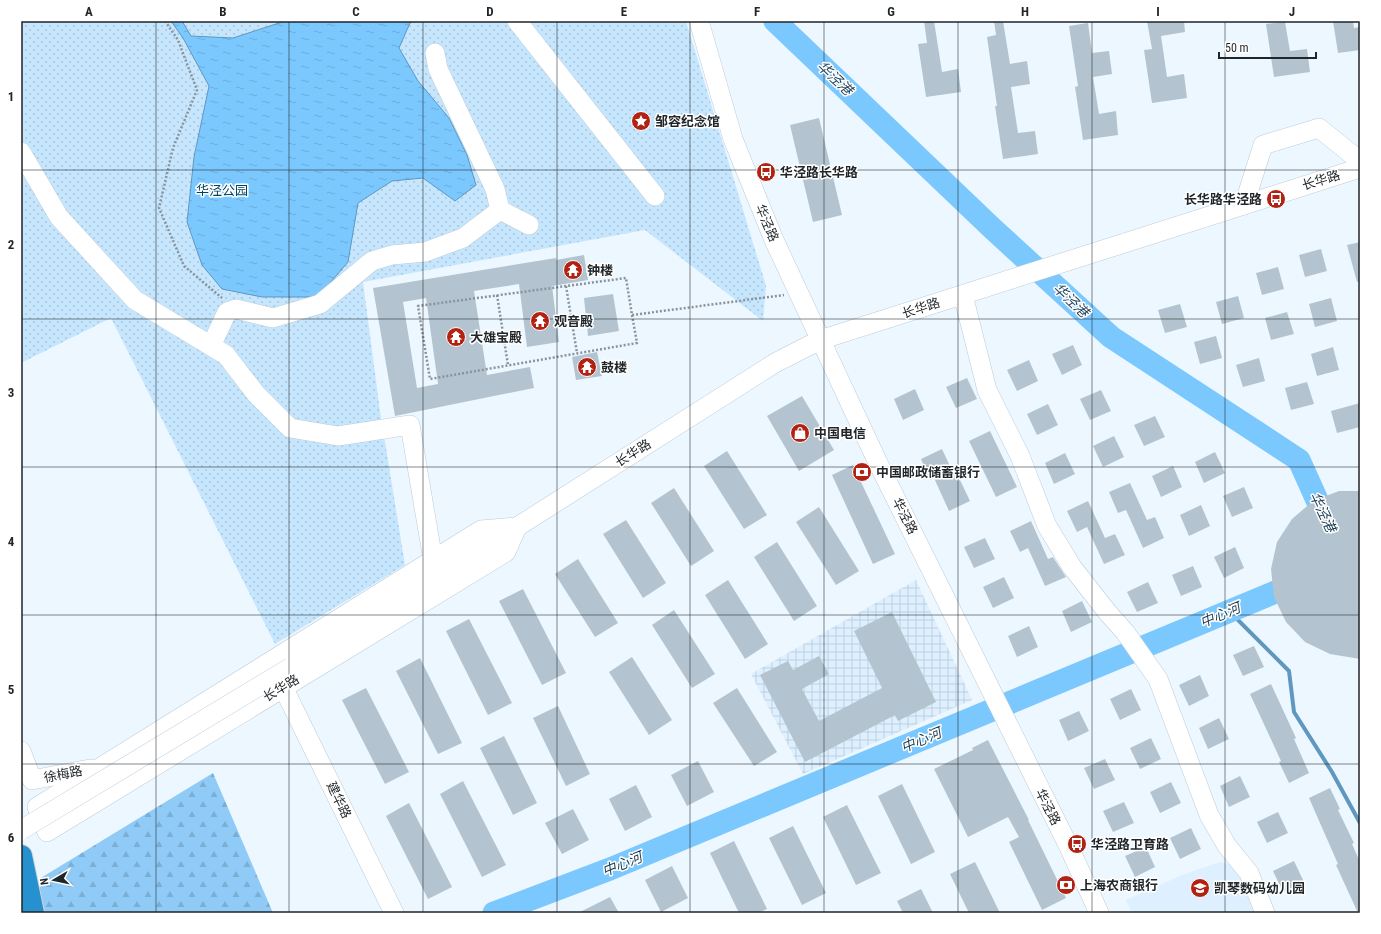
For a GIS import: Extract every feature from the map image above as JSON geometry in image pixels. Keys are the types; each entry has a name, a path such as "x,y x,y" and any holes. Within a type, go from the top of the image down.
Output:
{"highway":[{"path":"21,856 33,913"}],"street":[{"path":"517,21 655,196"},
{"name":"华泾路","path":"699,21 733,139 758,204 879,466 928,561 1008,727 1069,847 1099,913"},
{"path":"435,52 438,69 495,189 500,210 529,226"},
{"path":"1244,205 1263,145 1319,128 1360,161"},
{"path":"21,152 59,217 135,300 226,355 256,394 290,428 338,436 410,425 433,560"},
{"name":"长华路","path":"21,830 291,666 775,364 820,340 1360,168"},
{"path":"211,346 227,312 236,309 273,318 320,304 372,261 392,255 425,252 463,238 500,210"},
{"path":"963,295 987,390 1020,456 1047,526 1072,567 1108,613 1126,632 1158,679 1209,815 1227,846 1249,873 1265,913"},
{"name":"长华路","path":"517,526 506,552 47,832 37,807 481,530 517,526"},
{"name":"建华路","path":"283,687 394,913"},
{"name":"徐梅路","path":"21,751 32,780 101,766"}],"path":[{"path":"165,21 178,40 197,90 173,148 159,208 184,266 236,309"},
{"path":"626,278 636,343 430,379 418,306 566,286 626,278"},
{"path":"566,286 577,353"},
{"path":"632,315 798,293"},
{"path":"497,295 508,365"}],"shaded area":[{"path":"916,580 972,700 803,774 751,674"},
{"name":"凯琴数码幼儿园","path":"1220,862 1237,866 1255,913 1132,913 1126,900 1182,875"}],"green space":[{"name":"华泾公园","path":"21,21 686,21 766,286 763,321 645,230 363,282 380,411 405,565 275,644 111,318 21,363"},
{"path":"213,773 273,913 21,913 21,890"}],"water":[{"path":"171,21 182,21 191,36 233,38 283,21 413,21 410,23 399,48 418,81 449,118 467,155 476,185 455,201 423,178 392,181 358,203 348,262 318,297 262,297 222,289 202,265 187,222 194,157 209,86 183,38"}],"building":[{"path":"924,21 934,21 942,72 958,69 961,92 926,97 918,44 927,43"},
{"path":"994,21 1003,21 1010,64 1027,61 1030,84 1011,87 1018,133 1035,131 1038,154 1003,159 987,37 996,35"},
{"path":"1147,21 1184,21 1185,32 1161,36 1167,77 1184,74 1187,98 1152,103 1144,50 1152,49"},
{"path":"1333,21 1353,21 1354,28 1360,27 1360,50 1338,53"},
{"path":"1285,22 1290,51 1307,49 1310,72 1274,77 1266,24"},
{"path":"1088,23 1092,53 1109,51 1112,74 1093,77 1099,114 1116,111 1118,135 1083,140 1075,87 1078,86 1069,26"},
{"path":"819,118 842,215 813,222 790,125"},
{"path":"1360,242 1360,281 1357,282 1347,245"},
{"path":"1321,249 1327,271 1305,277 1299,255"},
{"path":"584,255 588,280 552,286 559,342 527,347 519,284 474,291 487,375 530,367 534,388 395,416 373,288 556,258 556,260","holes":["426,298 438,384 417,388 403,302"]},
{"path":"1278,267 1284,289 1262,295 1256,273"},
{"path":"613,294 619,331 588,336 584,298"},
{"path":"1238,296 1244,318 1222,324 1216,302"},
{"path":"1331,298 1337,321 1315,327 1309,304"},
{"path":"1180,304 1187,327 1165,333 1158,310"},
{"path":"1287,312 1294,334 1271,340 1265,318"},
{"path":"1216,336 1222,358 1200,364 1194,342"},
{"path":"1073,345 1082,365 1062,375 1052,354"},
{"path":"1333,347 1339,370 1317,376 1311,354"},
{"name":"鼓楼","path":"597,352 602,376 576,380 572,357"},
{"path":"1259,358 1265,381 1243,387 1236,365"},
{"path":"1029,360 1038,381 1017,391 1007,370"},
{"path":"967,378 977,399 956,408 946,387"},
{"path":"1307,382 1314,404 1291,410 1285,388"},
{"path":"915,389 924,410 903,420 894,399"},
{"path":"1101,390 1111,411 1090,420 1080,399"},
{"name":"中国电信","path":"802,396 834,450 799,471 767,416"},
{"path":"1360,403 1360,427 1337,433 1331,411"},
{"path":"1048,404 1058,425 1037,435 1027,414"},
{"path":"1155,416 1165,437 1144,446 1134,425"},
{"path":"990,431 1017,487 996,497 969,441"},
{"path":"1114,436 1124,457 1103,467 1093,446"},
{"path":"942,449 957,481 960,480 970,501 949,511 934,478 930,480 921,459"},
{"path":"727,451 767,515 744,529 704,466"},
{"path":"1215,452 1225,473 1204,483 1195,462"},
{"path":"1065,453 1075,474 1054,484 1045,463"},
{"path":"853,465 895,554 873,564 832,475"},
{"path":"1173,466 1182,487 1161,497 1152,476"},
{"path":"1130,483 1147,520 1155,517 1164,538 1143,548 1126,510 1118,513 1109,492"},
{"path":"1244,487 1253,508 1232,517 1223,496"},
{"path":"674,488 714,551 691,566 651,503"},
{"path":"1339,491 1360,491 1360,659 1330,654 1305,642 1286,622 1274,597 1271,569 1277,542 1292,519 1313,501"},
{"path":"1088,501 1105,538 1115,534 1125,555 1104,564 1087,527 1077,532 1067,511"},
{"path":"1201,505 1210,526 1189,536 1180,515"},
{"path":"819,507 859,571 836,585 796,522"},
{"path":"626,520 666,583 643,598 603,534"},
{"path":"1031,521 1048,559 1053,557 1066,577 1045,586 1028,548 1020,552 1010,531"},
{"path":"985,538 995,559 974,568 964,547"},
{"path":"777,542 817,606 794,621 754,557"},
{"path":"1235,547 1244,568 1224,578 1214,557"},
{"path":"578,559 618,623 595,637 555,574"},
{"path":"1193,566 1202,587 1181,596 1172,575"},
{"path":"1004,577 1014,598 993,608 983,587"},
{"path":"728,580 768,644 745,659 705,595"},
{"path":"1148,582 1158,603 1137,612 1127,592"},
{"path":"523,589 566,673 542,685 499,601"},
{"path":"1082,601 1092,622 1071,632 1062,611"},
{"path":"674,610 715,674 692,688 652,625"},
{"path":"892,612 936,702 898,721 895,715 805,762 760,675 788,661 793,670 819,656 829,674 802,689 819,721 882,688 854,631"},
{"path":"469,619 512,703 488,715 446,631"},
{"path":"1029,626 1038,647 1017,657 1008,636"},
{"path":"1254,646 1264,667 1243,676 1233,655"},
{"path":"632,657 672,720 649,735 609,672"},
{"path":"420,658 462,743 438,754 396,671"},
{"path":"1200,675 1209,696 1189,706 1179,685"},
{"path":"1271,684 1296,738 1294,739 1309,773 1289,783 1279,762 1281,761 1250,694"},
{"path":"366,688 409,772 385,784 342,700"},
{"path":"737,688 777,752 754,766 713,703"},
{"path":"1131,689 1141,710 1120,720 1110,699"},
{"path":"558,706 590,774 566,786 533,718"},
{"path":"1079,711 1089,731 1068,741 1059,720"},
{"path":"1219,718 1229,739 1208,749 1199,728"},
{"path":"504,736 537,803 513,815 480,748"},
{"path":"1151,738 1161,759 1140,769 1130,748"},
{"path":"988,740 1029,820 1066,898 1042,910 1009,842 1019,837 1008,817 968,837 934,769 973,750 972,748"},
{"path":"1105,759 1115,780 1094,789 1084,768"},
{"path":"698,761 714,792 687,806 671,775"},
{"path":"1240,776 1250,797 1229,807 1220,786"},
{"path":"463,781 506,865 482,877 440,794"},
{"path":"1171,782 1181,803 1160,813 1150,792"},
{"path":"902,784 935,852 911,864 878,796"},
{"path":"636,785 652,817 625,831 609,799"},
{"path":"1330,788 1340,809 1338,810 1354,843 1352,844 1360,862 1360,913 1358,913 1336,865 1338,864 1309,798"},
{"path":"1124,802 1134,823 1113,832 1103,811"},
{"path":"409,803 452,887 428,899 386,816"},
{"path":"847,805 881,873 856,885 823,817"},
{"path":"573,809 589,840 562,854 545,823"},
{"path":"1278,812 1288,833 1267,843 1257,822"},
{"path":"793,826 826,893 802,905 769,838"},
{"path":"1191,828 1201,849 1180,859 1170,838"},
{"path":"734,841 767,909 758,913 739,913 710,853"},
{"path":"1146,847 1155,867 1135,877 1125,856"},
{"path":"1294,861 1304,882 1283,892 1273,871"},
{"path":"975,862 1000,913 969,913 950,874"},
{"path":"672,866 688,898 661,912 645,880"},
{"path":"921,889 933,913 903,913 897,901"},
{"path":"610,897 619,913 578,913"}],"waterway":[{"name":"华泾港","path":"775,21 993,229 1111,337 1299,460 1330,529"},
{"name":"中心河","path":"494,913 610,869 1302,581"},
{"path":"1230,612 1289,671 1294,712 1332,772 1360,823"}],"place":[{"name":"邹容纪念馆","path":"641,121"},
{"name":"华泾路长华路","path":"766,172"},
{"name":"长华路华泾路","path":"1276,199"},
{"name":"钟楼","path":"573,270"},
{"name":"观音殿","path":"540,321"},
{"name":"大雄宝殿","path":"456,337"},
{"name":"鼓楼","path":"587,367"},
{"name":"中国电信","path":"800,433"},
{"name":"中国邮政储蓄银行","path":"862,472"},
{"name":"华泾路卫育路","path":"1077,844"},
{"name":"上海农商银行","path":"1066,885"},
{"name":"凯琴数码幼儿园","path":"1200,888"}]}
